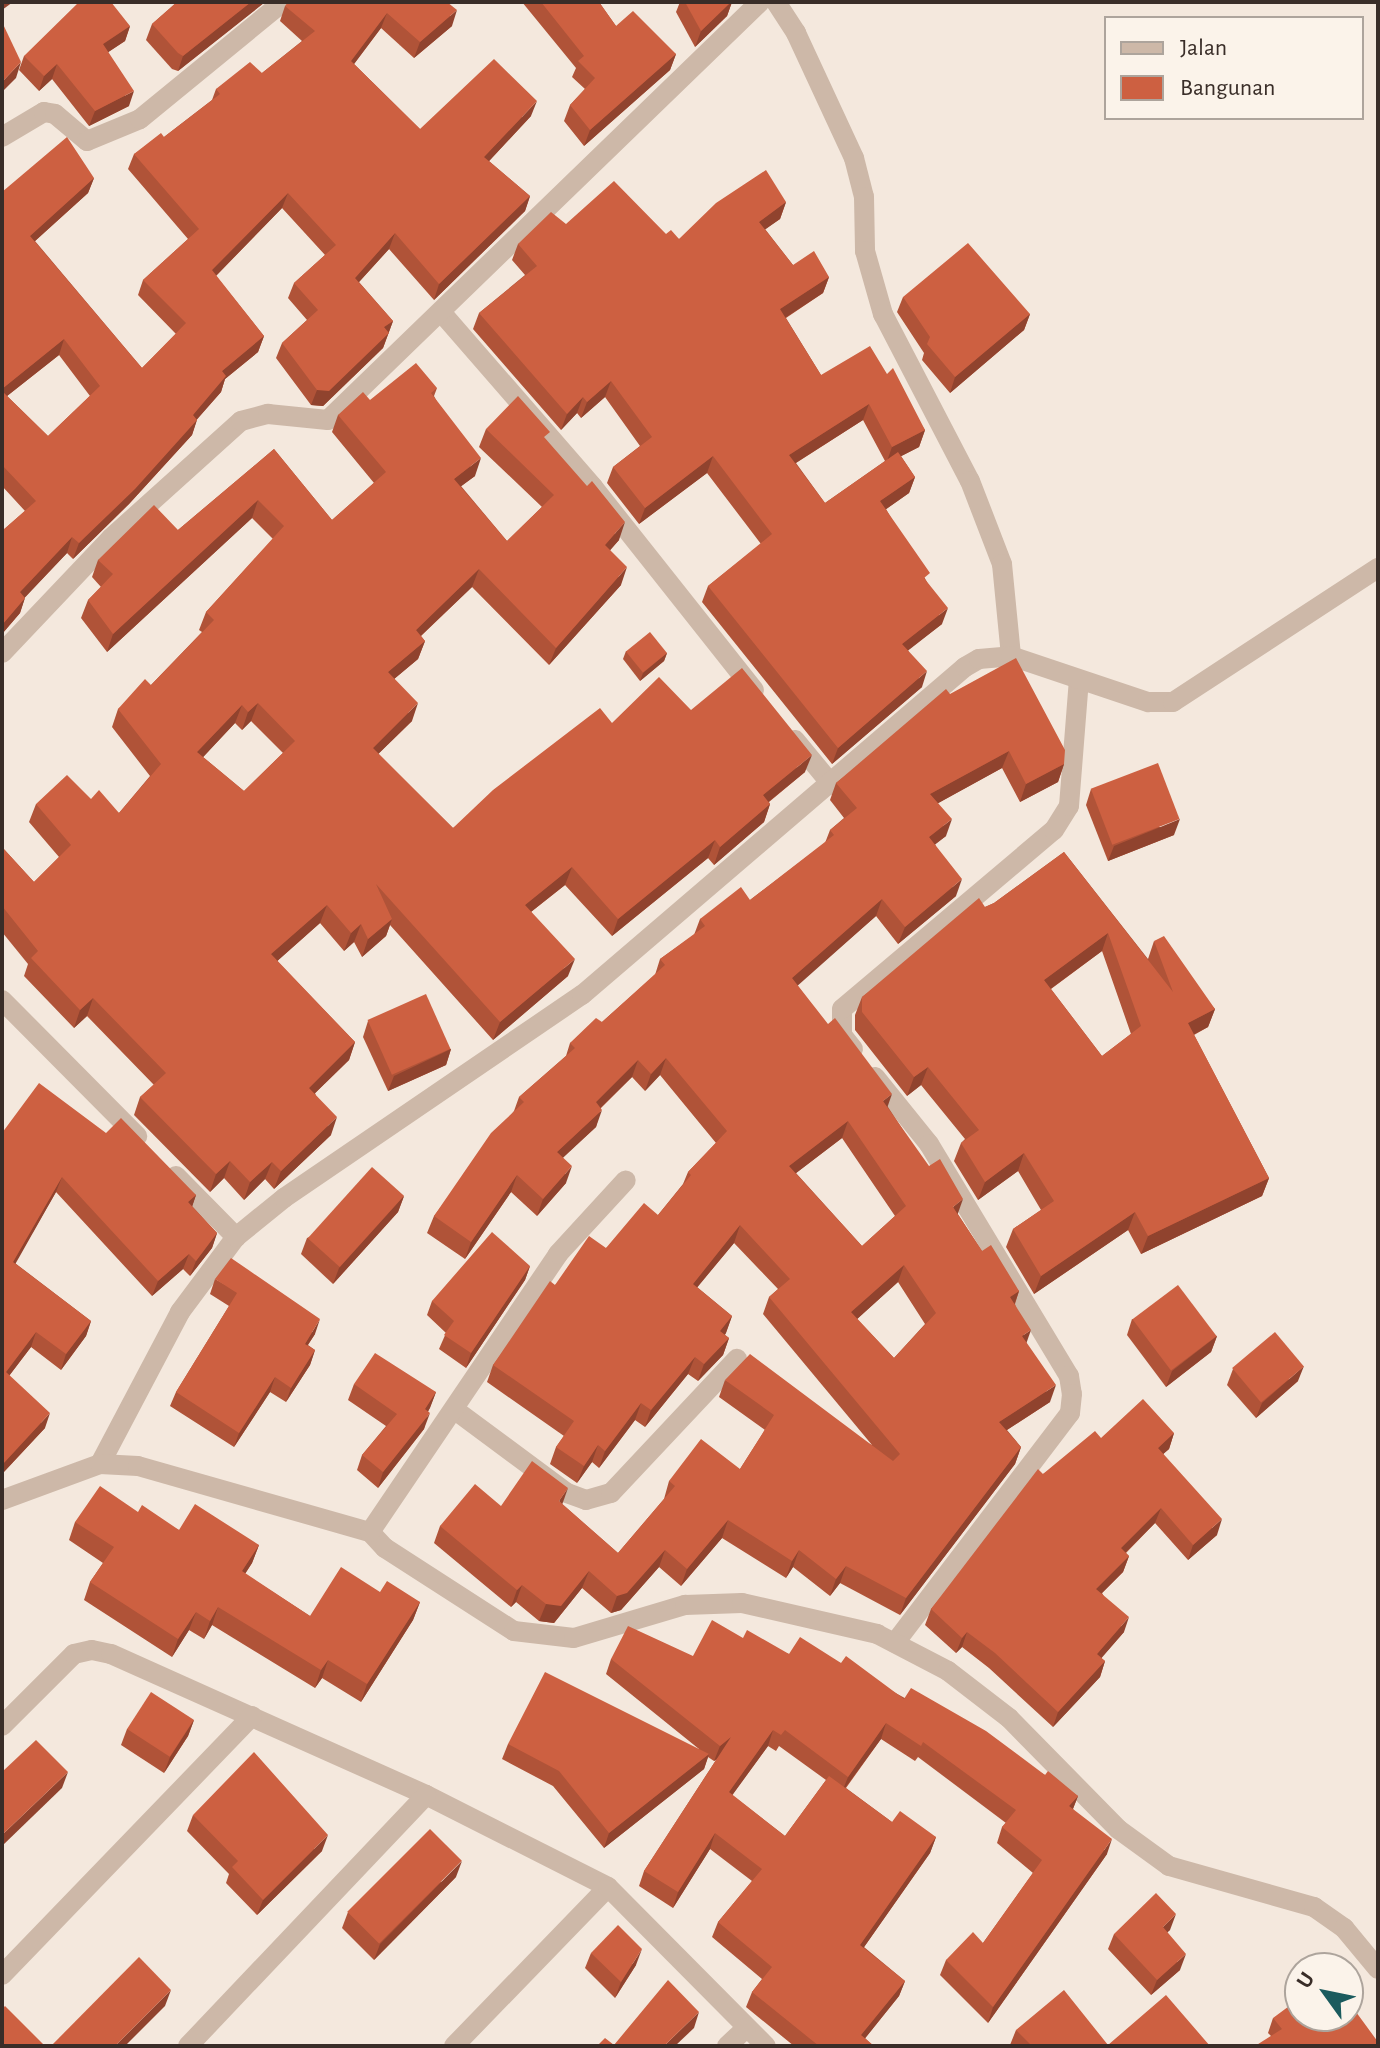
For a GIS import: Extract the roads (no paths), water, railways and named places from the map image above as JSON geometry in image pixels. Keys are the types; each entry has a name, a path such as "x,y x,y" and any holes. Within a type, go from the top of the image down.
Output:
{"street":[{"path":"2,137 44,112 55,114 87,141 140,119 283,2"},
{"path":"2,653 201,452 241,421 268,414 328,420 760,2"},
{"path":"776,2 796,33 854,158 864,197 865,251 883,314 970,481 1002,564 1011,656"},
{"path":"441,312 593,487 764,702"},
{"path":"100,1464 180,1312 236,1237 284,1198 582,995 832,785 965,667 979,659 1011,656 1148,702 1173,702 1378,568"},
{"path":"895,1643 1070,1413 1072,1394 1069,1376 929,1144 842,1035 842,1009 1054,830 1069,806 1079,679"},
{"path":"783,726 832,785"},
{"path":"2,1000 236,1237"},
{"path":"370,1532 558,1254 626,1180"},
{"path":"455,1410 567,1493 586,1500 611,1493 737,1359"},
{"path":"2,1500 100,1464 138,1466 370,1532 408,1564 514,1631 574,1638 685,1605 742,1603 877,1634 948,1671 1009,1718 1118,1829 1169,1866 1314,1907 1344,1928 1378,1969"},
{"path":"2,1726 74,1654 92,1650 134,1663 426,1795 608,1887 766,2046"},
{"path":"2,1975 252,1716"},
{"path":"188,2046 426,1795"},
{"path":"454,2046 608,1887"},
{"path":"727,2046 746,2028"}]}
